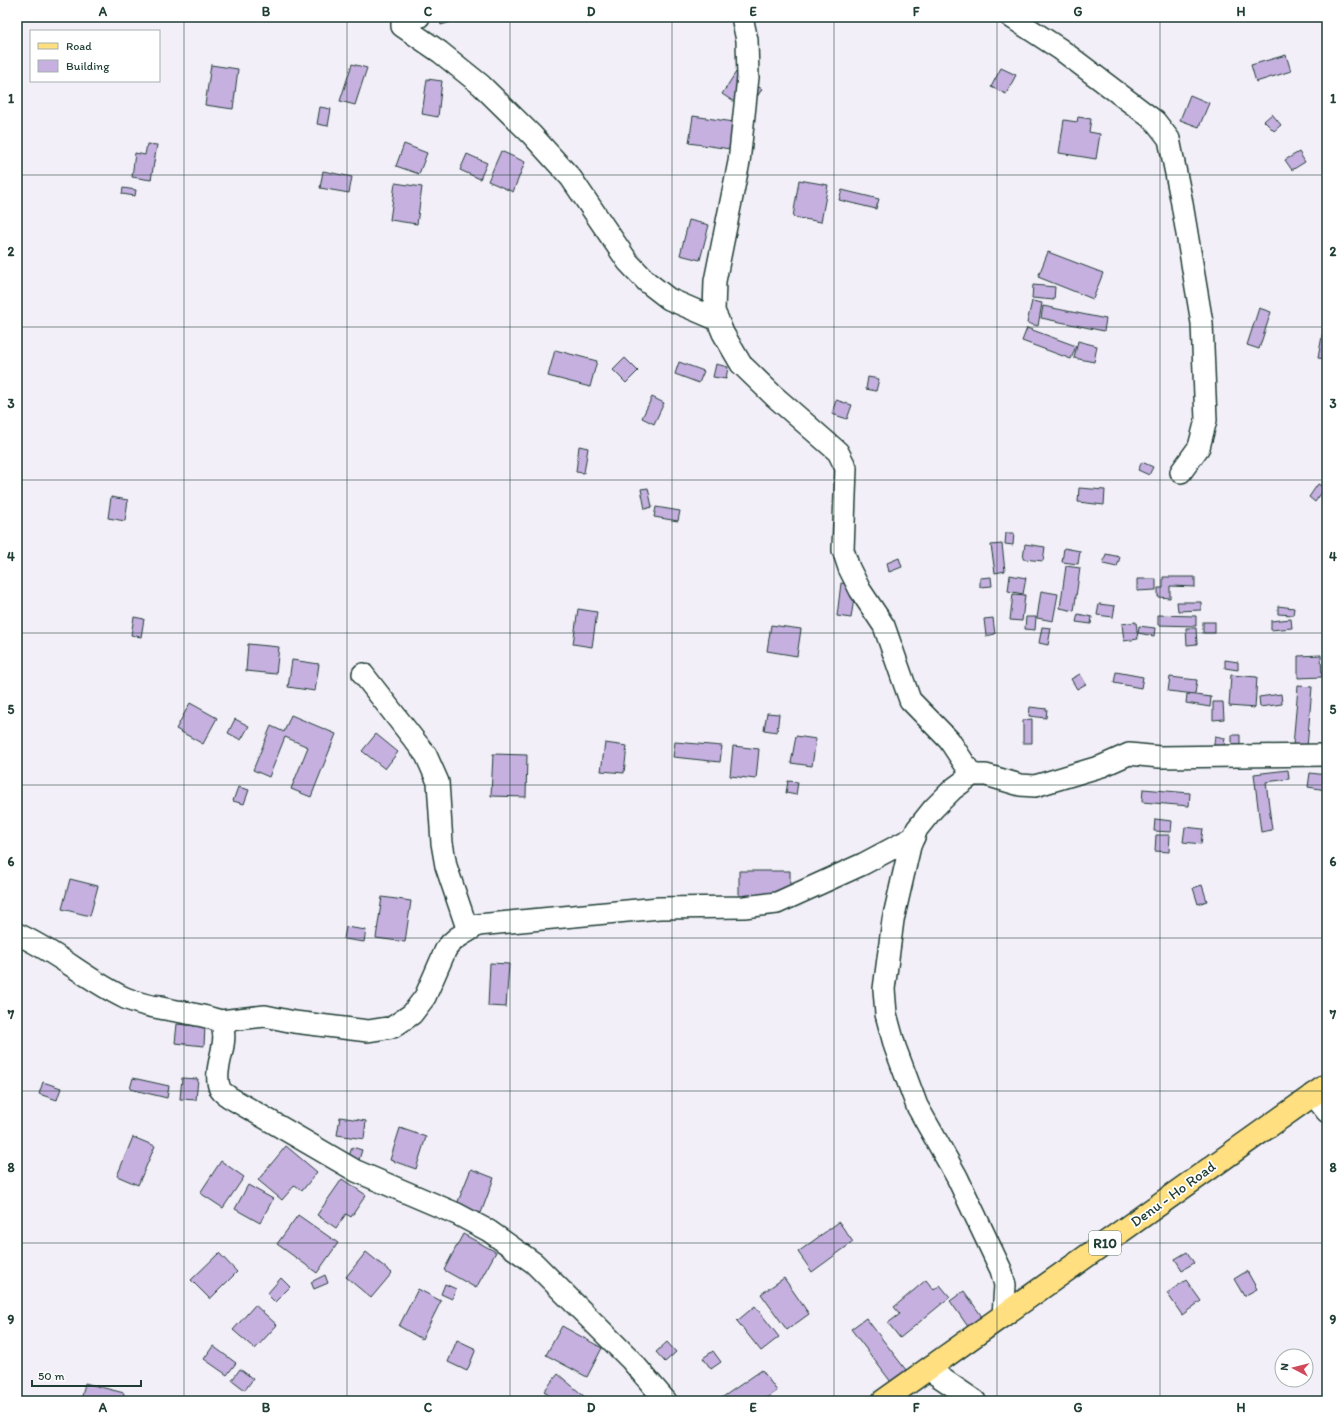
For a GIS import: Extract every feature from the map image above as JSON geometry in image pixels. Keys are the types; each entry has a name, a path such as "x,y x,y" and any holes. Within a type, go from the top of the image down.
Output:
{"main road":[{"name":"Denu - Ho Road","path":"883,1401 1320,1090"}],"street":[{"path":"419,17 402,22 402,26 405,30 414,33 440,52 475,80 532,135 571,178 628,262 647,282 670,298 718,320"},
{"path":"742,17 747,40 748,77 739,162 715,281 714,310 722,333 742,364 774,396 838,452 846,468 843,550 849,568 860,590 884,626 910,700 948,740 972,775"},
{"path":"1011,17 1060,49 1155,121 1169,139 1181,198 1202,323 1206,420 1198,447 1181,472"},
{"path":"363,674 426,755 438,782 446,866 468,931"},
{"path":"1003,1316 1005,1285 1001,1270 957,1177 917,1106 895,1047 886,1014 884,989 892,920 917,829 933,809 953,789 972,775 986,775 1020,785 1035,786 1102,766 1129,754 1160,757 1327,755"},
{"path":"17,934 30,940 102,986 127,998 172,1011 220,1021 265,1016 294,1022 368,1031 393,1027 412,1014 425,997 450,942 457,936 478,925 659,908 744,907 777,903 863,864 914,837"},
{"path":"220,1021 224,1027 224,1038 218,1080 220,1090 229,1097 356,1171 457,1214 489,1231 534,1263 630,1359 666,1401"},
{"path":"1320,1090 1327,1112"},
{"path":"928,1369 975,1401"}],"building":[{"path":"439,17 456,17 457,20 441,25"},
{"path":"1286,55 1291,71 1256,82 1251,65"},
{"path":"352,64 367,68 355,105 340,101"},
{"path":"211,65 238,69 233,109 205,105"},
{"path":"1001,68 1016,75 1006,94 991,87"},
{"path":"736,72 762,89 748,111 722,94"},
{"path":"427,79 442,81 438,117 422,114"},
{"path":"1190,95 1209,103 1199,127 1180,120"},
{"path":"320,107 331,109 328,126 317,124"},
{"path":"1272,114 1281,125 1274,131 1264,121"},
{"path":"693,116 734,122 730,149 689,143"},
{"path":"1078,117 1091,119 1089,132 1100,134 1096,159 1059,153 1064,120 1077,122"},
{"path":"147,144 157,145 151,180 132,177 135,153 145,155"},
{"path":"404,144 427,153 419,174 396,166"},
{"path":"501,151 525,162 513,192 488,181"},
{"path":"1299,152 1305,162 1292,170 1285,160"},
{"path":"467,154 487,163 480,179 460,170"},
{"path":"323,171 352,177 349,193 320,188"},
{"path":"799,180 828,185 821,222 793,217"},
{"path":"395,183 422,187 417,224 390,220"},
{"path":"123,188 136,190 135,196 122,194"},
{"path":"842,190 879,199 876,209 839,200"},
{"path":"689,220 709,225 700,260 680,255"},
{"path":"1048,252 1103,273 1093,299 1038,277"},
{"path":"1033,285 1055,287 1054,300 1032,298"},
{"path":"1032,301 1042,303 1038,326 1027,323"},
{"path":"1043,306 1106,319 1104,331 1041,318"},
{"path":"1259,308 1271,312 1259,349 1247,345"},
{"path":"1324,325 1327,325 1327,359 1318,358"},
{"path":"1027,328 1076,346 1071,359 1022,341"},
{"path":"1078,341 1097,346 1094,362 1074,358"},
{"path":"555,350 597,361 590,387 548,376"},
{"path":"625,358 638,371 626,383 613,370"},
{"path":"679,362 704,371 699,383 675,374"},
{"path":"716,364 728,367 726,379 713,377"},
{"path":"868,377 879,379 876,391 866,389"},
{"path":"652,397 664,403 654,424 642,418"},
{"path":"836,400 852,405 847,419 832,414"},
{"path":"579,446 588,448 584,473 576,472"},
{"path":"1142,462 1153,467 1149,475 1138,470"},
{"path":"1318,484 1325,488 1315,502 1309,497"},
{"path":"648,488 652,507 645,509 641,489"},
{"path":"1079,488 1105,490 1104,505 1078,502"},
{"path":"111,497 128,500 125,521 108,518"},
{"path":"656,507 680,511 678,521 654,517"},
{"path":"1006,533 1014,533 1013,545 1005,544"},
{"path":"1002,544 1005,571 995,573 991,545"},
{"path":"1025,544 1045,547 1043,561 1023,559"},
{"path":"1064,548 1080,551 1078,564 1062,562"},
{"path":"1106,554 1120,557 1117,567 1103,564"},
{"path":"899,558 902,567 889,572 887,563"},
{"path":"1066,566 1080,568 1074,611 1060,608"},
{"path":"1010,575 1026,578 1023,594 1008,591"},
{"path":"991,577 992,586 980,587 980,578"},
{"path":"1163,577 1195,577 1195,587 1170,586 1170,598 1158,597 1158,588 1163,588"},
{"path":"1137,579 1156,579 1156,590 1137,591"},
{"path":"841,583 856,585 851,618 837,616"},
{"path":"1041,591 1058,594 1053,621 1037,618"},
{"path":"1013,594 1025,595 1022,621 1010,620"},
{"path":"1177,602 1201,602 1201,610 1178,611"},
{"path":"1099,604 1115,606 1113,617 1097,615"},
{"path":"1278,606 1294,608 1293,615 1278,614"},
{"path":"578,609 597,612 592,647 573,644"},
{"path":"1078,614 1092,617 1091,624 1076,622"},
{"path":"1158,615 1196,616 1196,626 1158,625"},
{"path":"134,617 144,619 141,637 131,635"},
{"path":"1026,617 1036,617 1035,630 1025,629"},
{"path":"993,618 995,634 986,636 984,619"},
{"path":"1291,619 1292,628 1271,630 1271,621"},
{"path":"1136,622 1138,639 1124,641 1122,624"},
{"path":"1203,622 1215,622 1215,633 1203,633"},
{"path":"771,625 801,629 797,656 767,651"},
{"path":"1139,626 1155,628 1154,636 1138,633"},
{"path":"1042,627 1051,628 1048,645 1039,643"},
{"path":"1186,628 1196,628 1197,644 1187,645"},
{"path":"248,644 279,647 276,674 246,671"},
{"path":"1321,655 1322,677 1298,678 1298,656"},
{"path":"292,660 319,664 315,691 288,687"},
{"path":"1225,660 1238,662 1238,670 1225,668"},
{"path":"1116,672 1143,677 1141,688 1114,683"},
{"path":"1080,674 1086,684 1077,689 1071,679"},
{"path":"1231,675 1257,677 1255,708 1229,706"},
{"path":"1170,677 1197,680 1195,694 1168,691"},
{"path":"1298,686 1312,687 1307,748 1293,746"},
{"path":"1187,694 1211,697 1210,707 1186,703"},
{"path":"1281,694 1282,704 1260,707 1259,697"},
{"path":"1213,702 1223,702 1224,719 1213,720"},
{"path":"190,703 217,718 203,744 176,729"},
{"path":"1030,707 1047,709 1046,718 1029,716"},
{"path":"767,713 779,714 777,732 764,730"},
{"path":"291,715 336,734 311,797 291,789 308,747 285,737 269,777 253,770 271,726 284,732"},
{"path":"235,719 249,726 241,740 228,733"},
{"path":"1032,719 1032,743 1023,743 1023,720"},
{"path":"376,734 398,752 385,769 362,751"},
{"path":"1232,735 1240,735 1240,748 1232,747"},
{"path":"796,736 816,739 812,766 791,763"},
{"path":"1215,736 1225,738 1223,753 1213,752"},
{"path":"675,742 722,746 720,762 673,757"},
{"path":"605,743 627,746 624,773 601,771"},
{"path":"733,746 759,749 756,779 730,776"},
{"path":"493,754 527,755 526,797 491,796"},
{"path":"1288,770 1289,779 1266,782 1272,830 1261,832 1254,774"},
{"path":"1310,773 1327,775 1326,790 1308,787"},
{"path":"788,781 798,782 796,795 786,793"},
{"path":"238,787 249,790 244,804 233,801"},
{"path":"1143,789 1190,793 1189,806 1142,802"},
{"path":"1155,819 1172,821 1171,832 1154,831"},
{"path":"1185,827 1203,829 1201,844 1183,842"},
{"path":"1156,835 1170,835 1169,852 1155,851"},
{"path":"739,871 790,871 790,897 739,906"},
{"path":"70,879 98,886 90,916 62,909"},
{"path":"1202,885 1207,901 1198,904 1193,888"},
{"path":"382,897 411,901 405,942 376,938"},
{"path":"346,927 366,930 364,942 344,939"},
{"path":"490,963 509,964 506,1007 488,1006"},
{"path":"156,994 166,995 164,1005 155,1003"},
{"path":"177,1024 205,1027 204,1046 175,1043"},
{"path":"133,1078 169,1086 167,1098 130,1089"},
{"path":"182,1078 198,1079 196,1100 180,1099"},
{"path":"43,1082 61,1088 57,1100 39,1094"},
{"path":"340,1117 366,1121 364,1139 337,1135"},
{"path":"400,1128 426,1137 416,1169 390,1160"},
{"path":"133,1137 155,1146 138,1185 117,1176"},
{"path":"286,1146 317,1172 302,1191 295,1185 282,1200 258,1180"},
{"path":"352,1147 362,1150 358,1163 348,1159"},
{"path":"221,1161 244,1177 223,1208 200,1193"},
{"path":"471,1169 494,1178 481,1213 457,1204"},
{"path":"342,1179 366,1195 351,1217 346,1214 336,1228 317,1215"},
{"path":"248,1185 273,1199 260,1223 235,1209"},
{"path":"298,1215 338,1243 317,1273 277,1244"},
{"path":"839,1222 853,1242 812,1272 798,1252"},
{"path":"463,1234 496,1252 476,1288 444,1270"},
{"path":"366,1252 392,1273 371,1298 346,1277"},
{"path":"1187,1252 1194,1263 1182,1270 1175,1259"},
{"path":"219,1253 237,1272 210,1299 191,1280"},
{"path":"1247,1271 1257,1289 1244,1296 1234,1279"},
{"path":"325,1275 328,1283 314,1289 311,1282"},
{"path":"281,1278 290,1287 275,1302 267,1294"},
{"path":"784,1278 809,1314 787,1330 761,1294"},
{"path":"926,1280 934,1290 940,1285 950,1297 900,1338 888,1323 900,1314 894,1307"},
{"path":"1186,1280 1201,1301 1182,1315 1167,1293"},
{"path":"445,1284 456,1289 452,1299 441,1294"},
{"path":"418,1289 441,1301 422,1339 399,1326"},
{"path":"964,1291 983,1318 969,1328 950,1301"},
{"path":"255,1305 277,1325 255,1349 233,1330"},
{"path":"755,1306 779,1337 761,1351 737,1321"},
{"path":"866,1318 906,1370 891,1382 851,1329"},
{"path":"562,1326 602,1348 587,1377 546,1355"},
{"path":"457,1340 476,1349 467,1371 448,1362"},
{"path":"667,1342 676,1352 665,1362 656,1352"},
{"path":"213,1346 236,1363 227,1375 204,1359"},
{"path":"713,1351 721,1362 711,1369 703,1358"},
{"path":"240,1369 253,1379 245,1390 232,1380"},
{"path":"762,1370 777,1391 762,1401 721,1401 720,1399"},
{"path":"558,1374 585,1397 581,1401 555,1401 544,1391"},
{"path":"85,1383 124,1393 122,1401 81,1401"}]}
